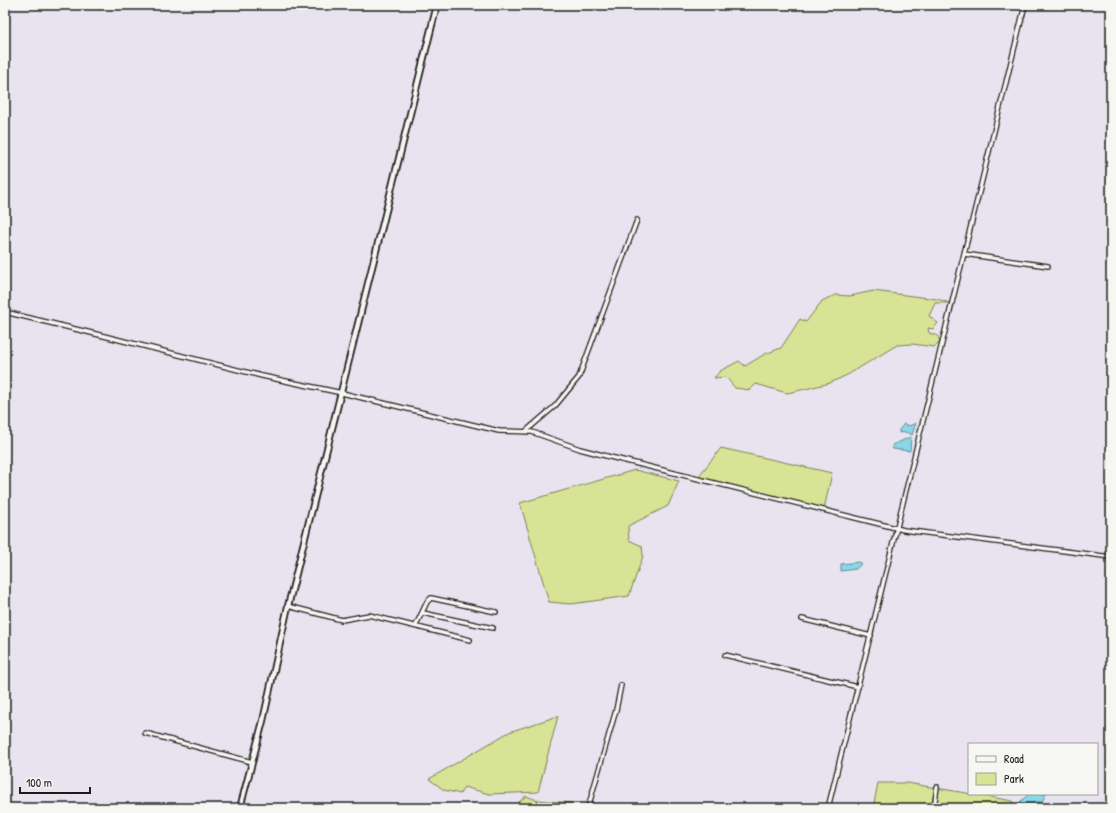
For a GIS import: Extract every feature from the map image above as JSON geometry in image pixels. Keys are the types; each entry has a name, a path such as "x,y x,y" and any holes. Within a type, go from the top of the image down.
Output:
{"street":[{"path":"247,808 241,807 271,684 288,606 438,5"},
{"path":"828,808 1025,5"},
{"path":"526,431 553,408 579,377 637,220"},
{"path":"964,254 1048,266"},
{"path":"5,312 262,376 342,393 499,431 526,431 614,458 896,528 1111,557"},
{"path":"416,626 427,602 431,598 496,612"},
{"path":"288,606 338,620 347,620 369,615 470,640"},
{"path":"423,613 493,628"},
{"path":"802,619 871,636"},
{"path":"725,655 858,686"},
{"path":"588,808 616,710 621,685"},
{"path":"145,733 252,762"},
{"path":"934,808 937,787"}],"green space":[{"path":"873,291 937,299 950,303 935,303 929,316 938,323 933,329 928,328 929,333 938,336 940,342 935,347 912,344 897,345 849,374 830,383 787,393 756,384 750,390 735,388 726,377 714,378 720,371 739,361 745,366 765,354 781,348 800,319 806,322 822,301 836,295 850,296"},
{"path":"721,448 832,473 824,509 698,477"},
{"path":"635,470 679,481 668,506 628,526 629,540 642,546 643,556 629,596 571,604 549,602 520,503"},
{"path":"558,716 538,792 489,794 464,787 460,794 444,790 429,779 509,732"},
{"path":"878,783 907,783 968,793 968,795 978,795 1013,801 1009,808 873,808"},
{"path":"526,796 537,800 534,808 512,808"},
{"path":"538,800 572,803 571,808 536,808"}],"water":[{"path":"916,423 912,435 906,432 899,433 899,430 904,424 909,426"},
{"path":"911,437 910,451 893,449 892,445"},
{"path":"859,562 861,564 856,569 841,571 841,564"},
{"path":"1028,795 1046,795 1042,802 1037,802 1037,808 1013,808"}]}
